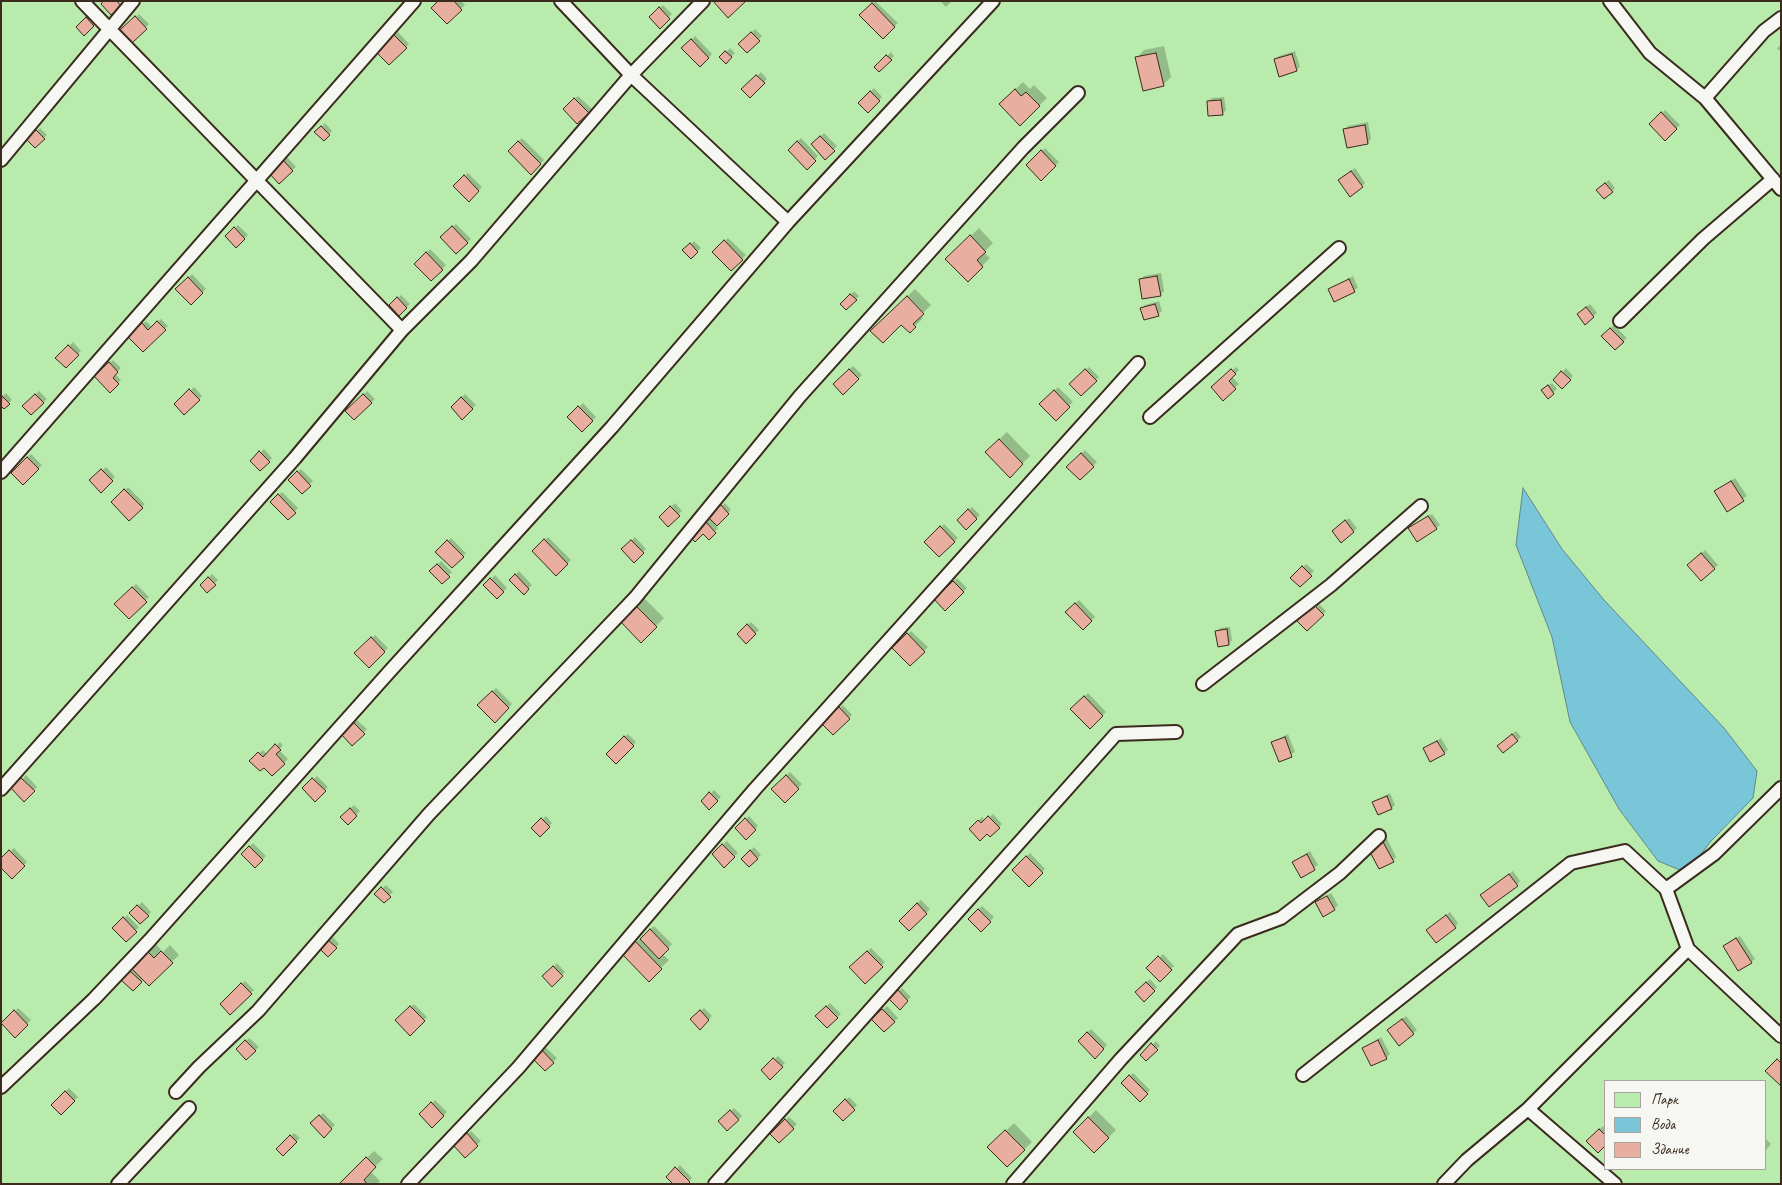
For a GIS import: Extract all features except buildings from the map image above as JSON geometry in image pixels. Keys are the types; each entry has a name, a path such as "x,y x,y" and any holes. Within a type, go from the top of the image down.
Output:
{"lane":[{"path":"82,1 402,330"},
{"path":"1,160 133,1"},
{"path":"1,472 103,358 255,180 414,1"},
{"path":"561,1 631,75 788,222"},
{"path":"1,789 295,458 402,330 471,261 631,75 703,1"},
{"path":"1,1087 94,999 148,941 390,670 612,427 788,222 993,1"},
{"path":"1610,1 1650,53 1705,98 1777,184 1703,238 1620,321"},
{"path":"1705,98 1764,32 1781,18"},
{"path":"176,1092 258,1010 430,814 635,598 800,396 1023,148 1078,93"},
{"path":"1150,417 1339,248"},
{"path":"408,1184 518,1068 755,789 1138,363"},
{"path":"1203,684 1331,585 1421,506"},
{"path":"715,1184 1116,734 1176,732"},
{"path":"1666,889 1714,854 1781,788"},
{"path":"1013,1184 1121,1059 1238,934 1281,918 1340,874 1379,836"},
{"path":"1303,1075 1571,863 1625,851 1666,889 1688,949 1781,1036"},
{"path":"1444,1184 1466,1160 1528,1109 1688,949"},
{"path":"118,1184 189,1108"},
{"path":"1528,1109 1615,1184"}],"green space":[{"path":"1,1 1781,1 1781,1184 1,1184"}],"water":[{"path":"1523,488 1562,549 1604,600 1724,728 1757,771 1753,798 1711,841 1687,873 1658,861 1619,809 1570,722 1552,637 1516,545"}]}
